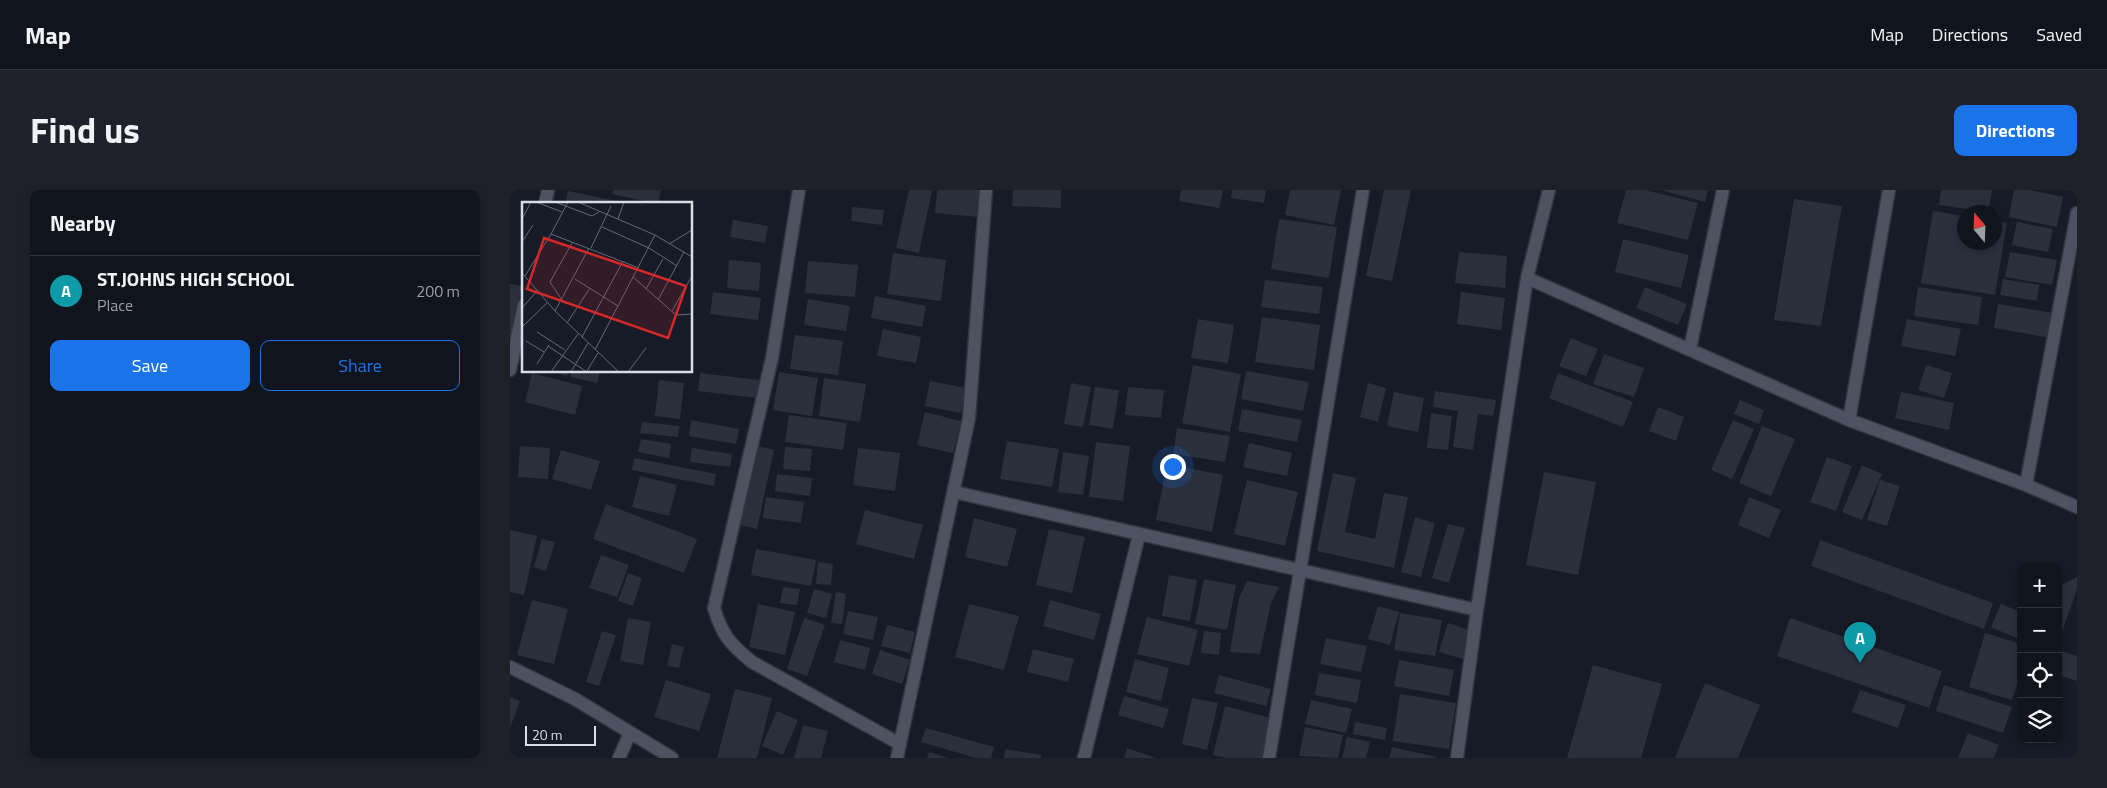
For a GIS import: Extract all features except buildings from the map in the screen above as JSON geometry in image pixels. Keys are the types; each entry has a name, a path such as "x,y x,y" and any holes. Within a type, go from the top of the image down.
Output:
{"street":[{"path":"799,190 772,358 714,608 720,630 733,647 752,662 900,744"},
{"path":"897,758 969,418 986,190"},
{"path":"1269,758 1363,190"},
{"path":"1457,758 1477,610 1528,278 1549,190"},
{"path":"1690,350 1723,190"},
{"path":"1849,420 1889,190"},
{"path":"2026,486 2077,213"},
{"path":"1528,278 1849,420 2077,507"},
{"path":"510,370 522,314"},
{"path":"954,492 1477,610"},
{"path":"1084,758 1139,534"},
{"path":"510,667 576,699 672,758"},
{"path":"619,758 630,733"}],"place":[{"name":"ST.JOHNS HIGH SCHOOL","path":"1860,663"}]}
